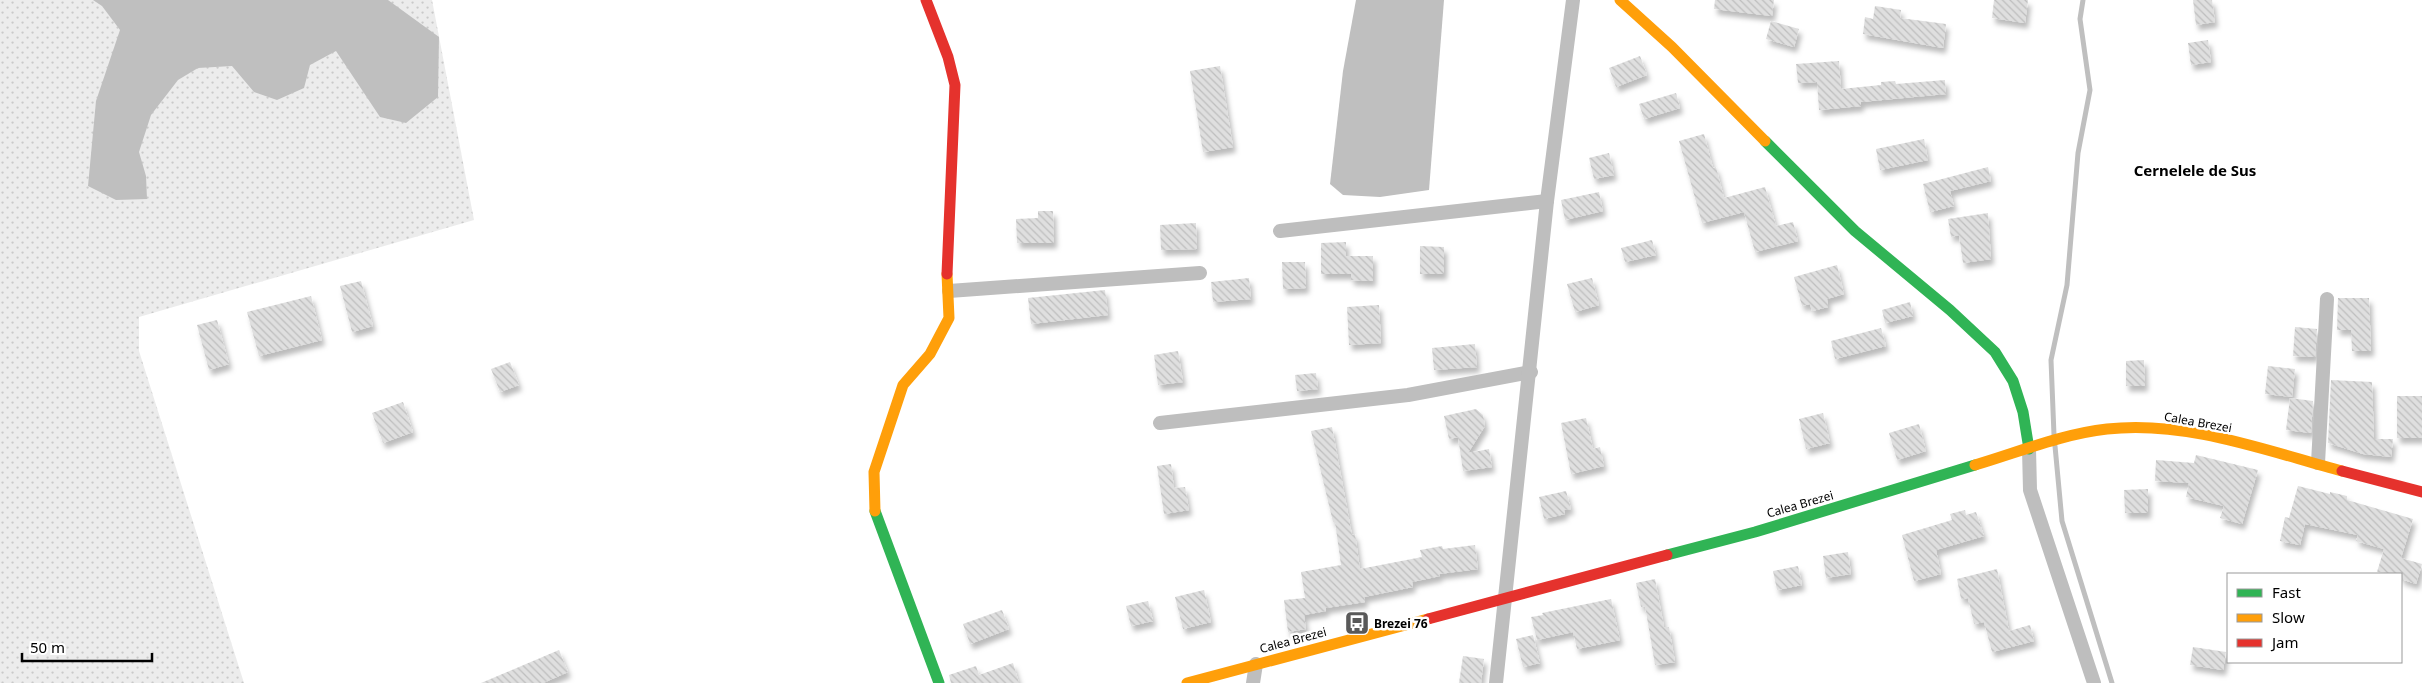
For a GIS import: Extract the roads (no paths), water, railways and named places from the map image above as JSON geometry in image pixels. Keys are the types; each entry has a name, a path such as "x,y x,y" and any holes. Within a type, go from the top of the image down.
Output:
{"street":[{"path":"926,0 948,57 955,85 946,247 949,318 930,354 903,385 874,472 874,509 939,683"},
{"path":"1496,683 1547,201 1573,0"},
{"path":"1620,0 1672,47 1855,231 1950,310 1995,352 2013,380 2023,412 2029,449 2030,490 2094,683"},
{"path":"1280,231 1547,201"},
{"path":"949,291 1200,273"},
{"path":"2318,463 2327,300"},
{"path":"1160,423 1408,395 1530,372"},
{"name":"Calea Brezei","path":"1187,683 1755,532 2066,437 2108,428 2158,428 2221,440 2318,463 2422,492"},
{"path":"1253,683 1256,664"}],"waterway":[{"path":"2054,435 2051,360 2067,285 2078,153 2090,90 2080,19 2083,0"},
{"path":"2055,446 2062,521 2112,683"}],"place":[{"name":"Brezei 76","path":"1357,623"}],"district":[{"name":"Cernelele de Sus","path":"2195,170"}]}
